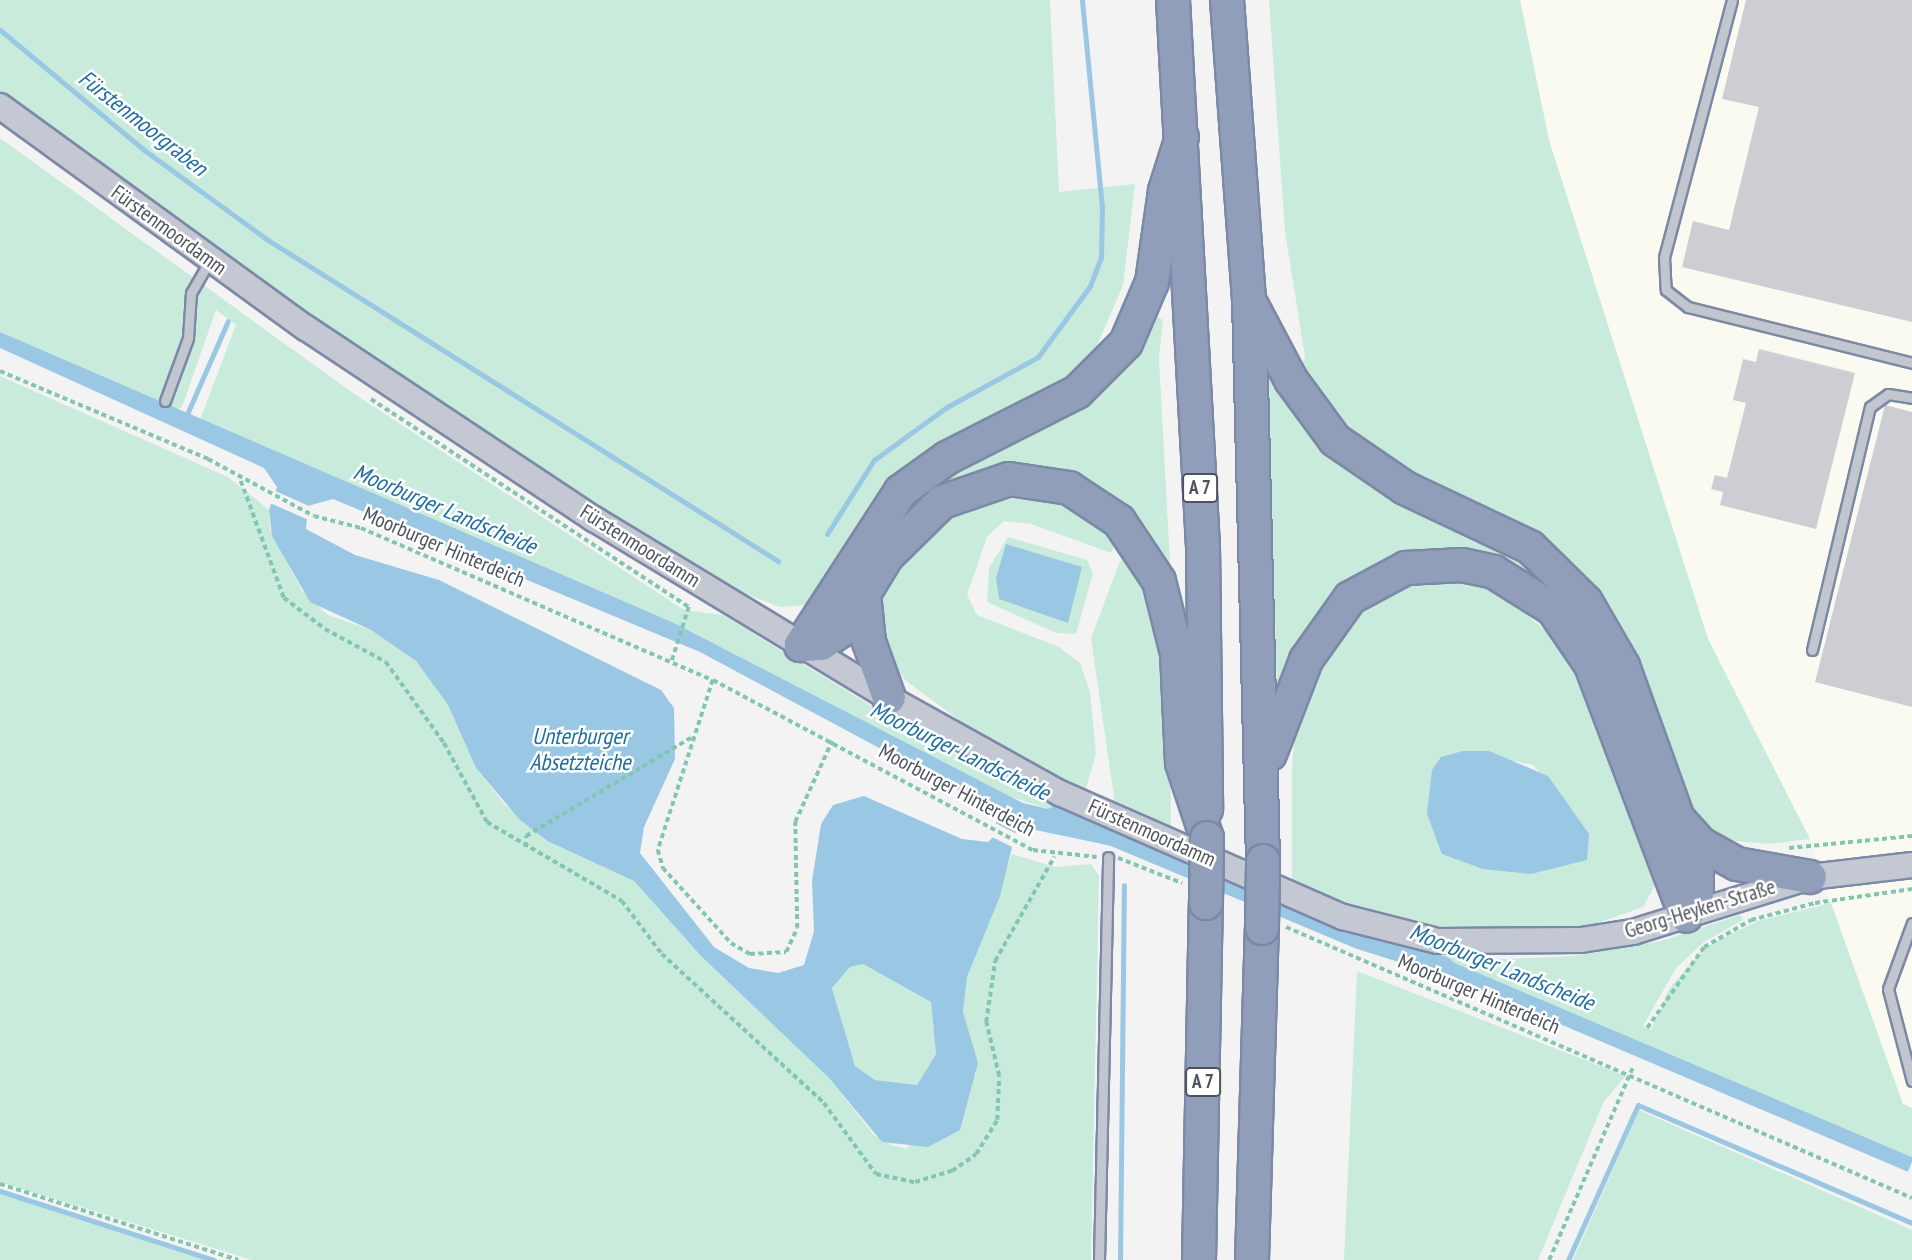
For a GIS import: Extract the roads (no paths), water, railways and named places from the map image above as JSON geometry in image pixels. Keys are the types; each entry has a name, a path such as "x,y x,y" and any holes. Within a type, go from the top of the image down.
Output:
{"highway":[{"name":"A 7","path":"1173,0 1203,546 1207,838 1197,894 1199,1260"},
{"path":"1227,0 1248,300 1263,861 1269,925 1252,1260"},
{"path":"801,645 901,491 947,458 1077,392 1126,343 1152,282 1164,191 1182,137"},
{"path":"1248,300 1291,380 1335,440 1405,488 1530,547 1586,602 1623,666 1698,880 1686,916"},
{"path":"801,645 836,635 915,523 976,485 1042,479 1097,502 1135,540 1167,604 1180,677 1182,763 1207,838"},
{"path":"1262,776 1306,660 1350,598 1406,568 1462,565 1494,572 1553,609 1591,664 1686,916"},
{"path":"864,594 869,642 889,698"},
{"path":"1679,821 1730,861 1810,877"}],"main road":[{"name":"Fürstenmoordamm","path":"0,106 210,261 594,519 801,645 889,698 1060,793 1325,909"},
{"name":"Georg-Heyken-Straße","path":"1325,909 1389,932 1462,943 1581,940 1686,916 1810,877 1912,865"}],"lane":[{"path":"1732,0 1664,257 1666,290 1688,307 1912,363"},
{"path":"165,401 188,338 191,293 210,261"},
{"path":"1812,650 1870,407 1888,394 1912,398"},
{"path":"1100,1260 1108,858"},
{"path":"1912,923 1888,989 1912,1081"}],"water":[{"name":"Unterburger Absetzteiche","path":"0,332 674,623 1023,803 1048,809 1057,804 1131,836 1126,849 1026,828 1016,831 1000,896 967,977 963,1012 978,1063 960,1130 928,1147 882,1142 829,1078 701,956 634,881 547,841 519,819 476,768 448,705 416,661 371,630 310,602 272,536 269,510 277,487 264,468 0,348","holes":["333,499 700,652 997,811 995,835 988,842 962,839 864,796 833,805 821,824 812,881 814,931 804,965 778,973 749,968 714,947 640,853 644,827 675,759 674,708 661,690 439,580 355,555 306,529 308,506","863,964 931,1002 936,1054 917,1085 875,1080 855,1066 832,988 850,967"]},
{"path":"1006,544 1082,567 1068,623 999,599 996,578"},
{"path":"1463,751 1489,751 1548,776 1589,834 1587,860 1531,874 1483,869 1442,854 1427,814 1432,770 1441,757"},
{"path":"1424,950 1912,1157 1908,1172 1418,964"}],"waterway":[{"path":"827,534 874,460 947,407 1038,357 1090,286 1101,258 1102,208 1082,0"},
{"name":"Fürstenmoorgraben","path":"0,30 144,150 268,240 778,561"},
{"path":"184,421 228,321"},
{"name":"Moorburger Landscheide","path":"1105,833 1358,939 1444,966"},
{"path":"1120,1260 1124,885"},
{"path":"1568,1260 1638,1105 1912,1223"},
{"path":"0,1191 214,1260"}]}
